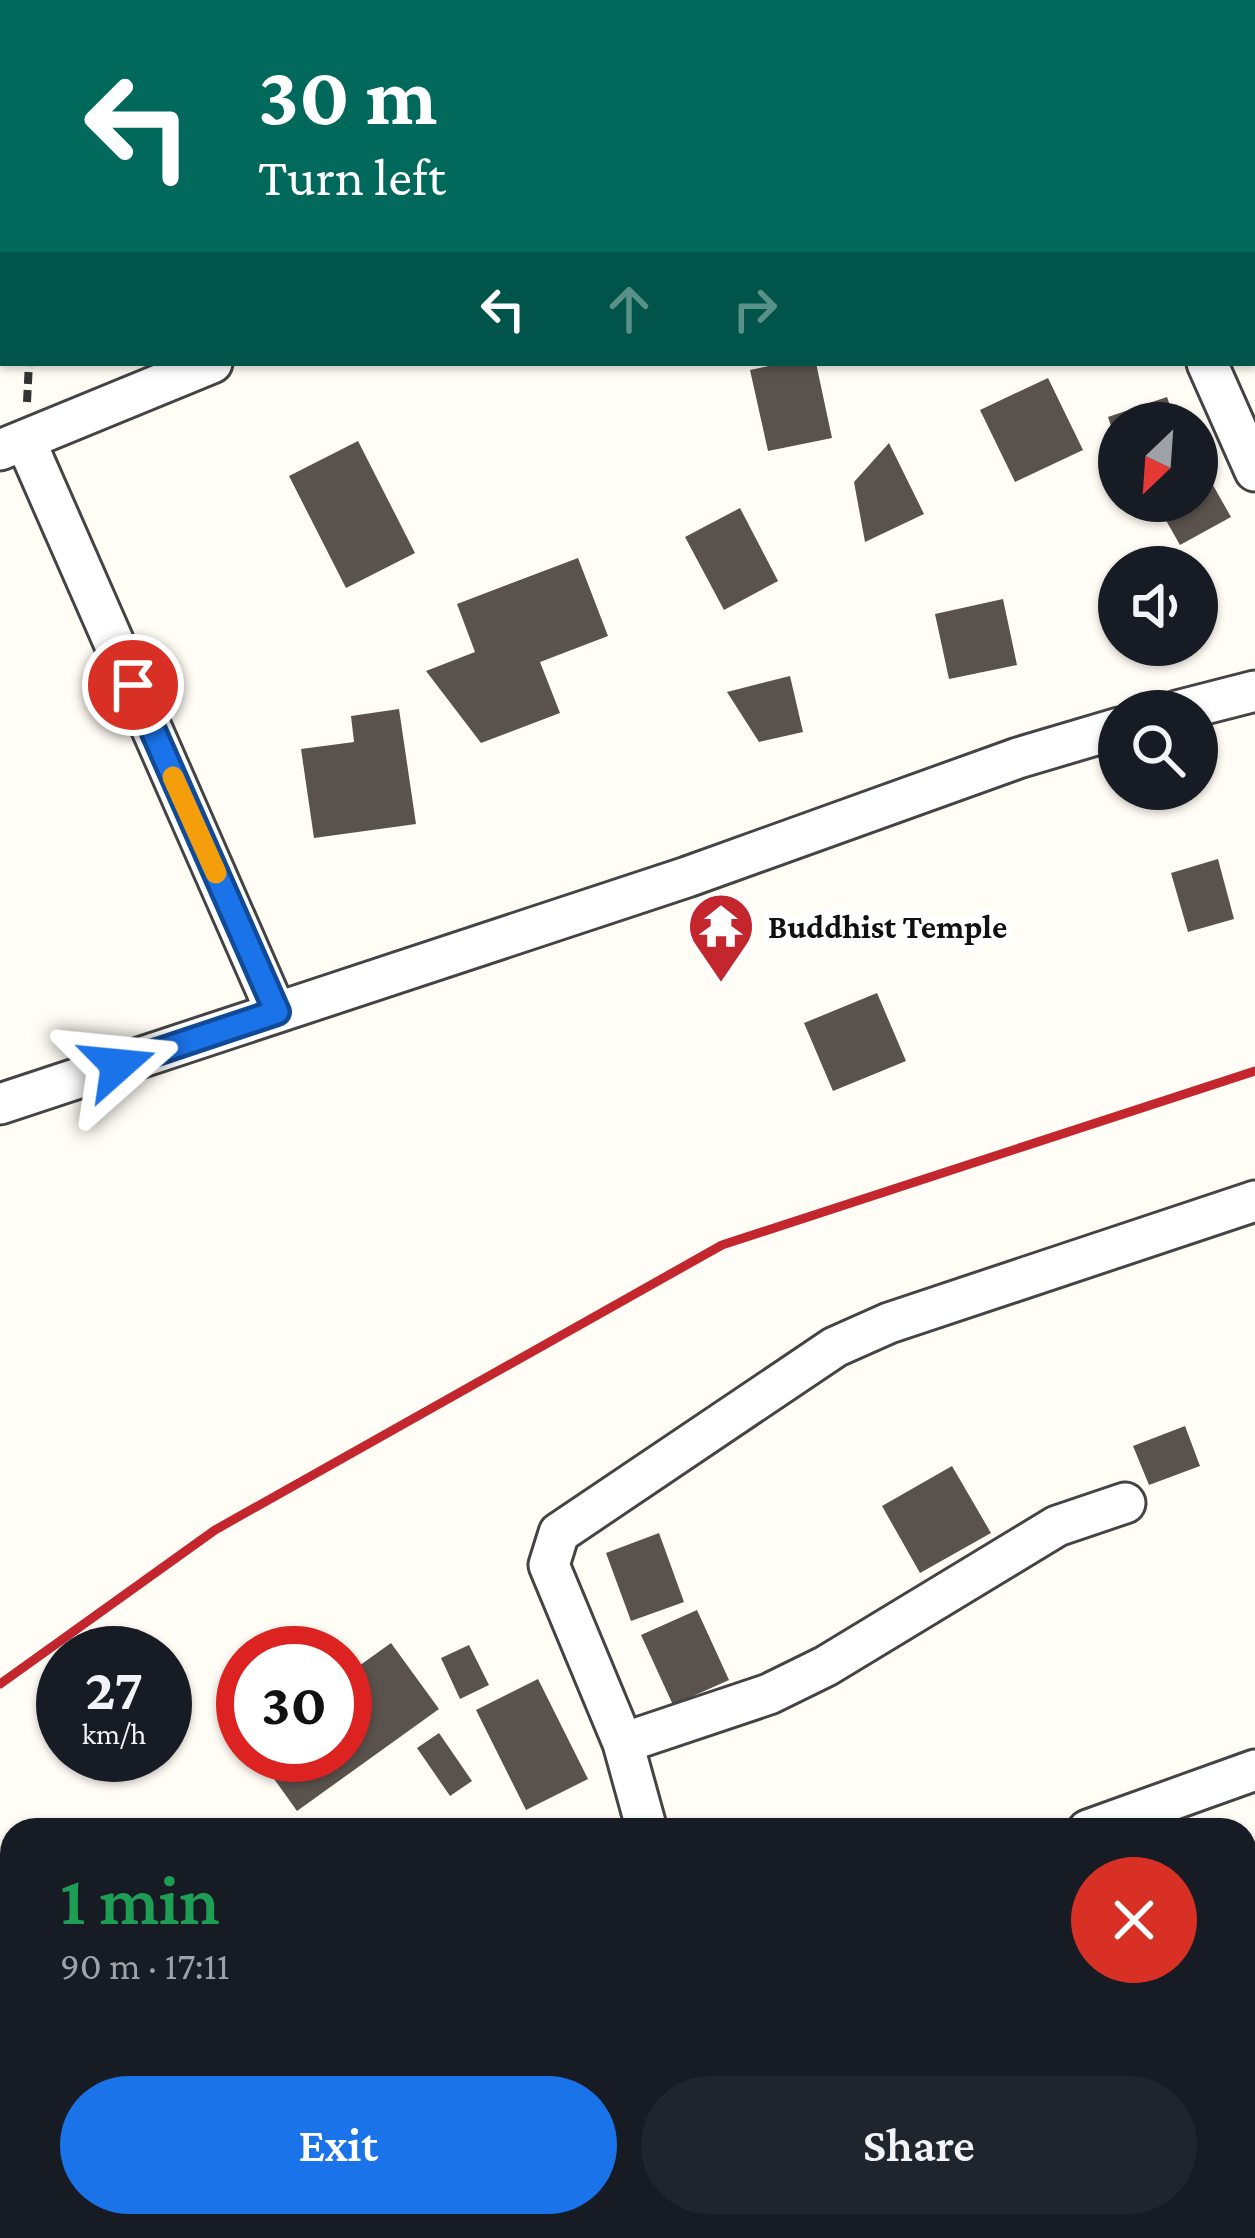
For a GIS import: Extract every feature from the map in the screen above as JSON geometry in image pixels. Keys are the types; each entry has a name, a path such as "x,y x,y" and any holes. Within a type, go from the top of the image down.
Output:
{"street":[{"path":"205,366 13,445 277,1012"},
{"path":"1209,366 1255,471"},
{"path":"1218,700 1255,691"},
{"path":"0,1104 687,877 1018,758 1098,734"},
{"path":"644,1818 623,1743 549,1565 559,1533 835,1347 889,1323 1255,1201"},
{"path":"623,1743 770,1694 826,1666 1057,1526 1125,1503"},
{"path":"1121,1818 1255,1770"}],"building":[{"path":"817,366 832,438 768,451 750,370"},
{"path":"1048,378 1083,450 1015,482 980,410"},
{"path":"358,441 415,553 346,588 289,476"},
{"path":"889,443 924,514 865,542 854,482"},
{"path":"1218,494 1231,517 1180,545 1167,522 1218,522"},
{"path":"740,508 778,581 724,610 685,537"},
{"path":"578,558 608,636 540,662 560,713 481,743 426,671 475,652 457,604"},
{"path":"1003,599 1017,665 949,679 935,614"},
{"path":"790,676 803,732 759,742 727,692"},
{"path":"399,709 416,824 314,838 301,749 354,742 351,716"},
{"path":"1218,859 1234,919 1188,932 1171,873"},
{"path":"877,993 906,1061 833,1091 804,1023"},
{"path":"1185,1426 1200,1466 1149,1485 1133,1446"},
{"path":"952,1466 991,1533 920,1573 882,1506"},
{"path":"659,1533 684,1602 631,1621 606,1553"},
{"path":"697,1610 729,1680 673,1705 641,1635"},
{"path":"391,1643 439,1709 372,1757 372,1657"},
{"path":"469,1645 489,1685 460,1699 441,1658"},
{"path":"538,1679 588,1779 526,1810 476,1710"},
{"path":"439,1733 472,1781 450,1796 417,1748"},
{"path":"276,1782 337,1782 297,1811"}],"railway":[{"path":"0,1684 215,1530 722,1245 1255,1071"}],"slow traffic":[{"path":"173,777 216,873"}],"place":[{"name":"Buddhist Temple","path":"721,985"}],"route":[{"path":"118,1065 277,1012 133,685"}]}
